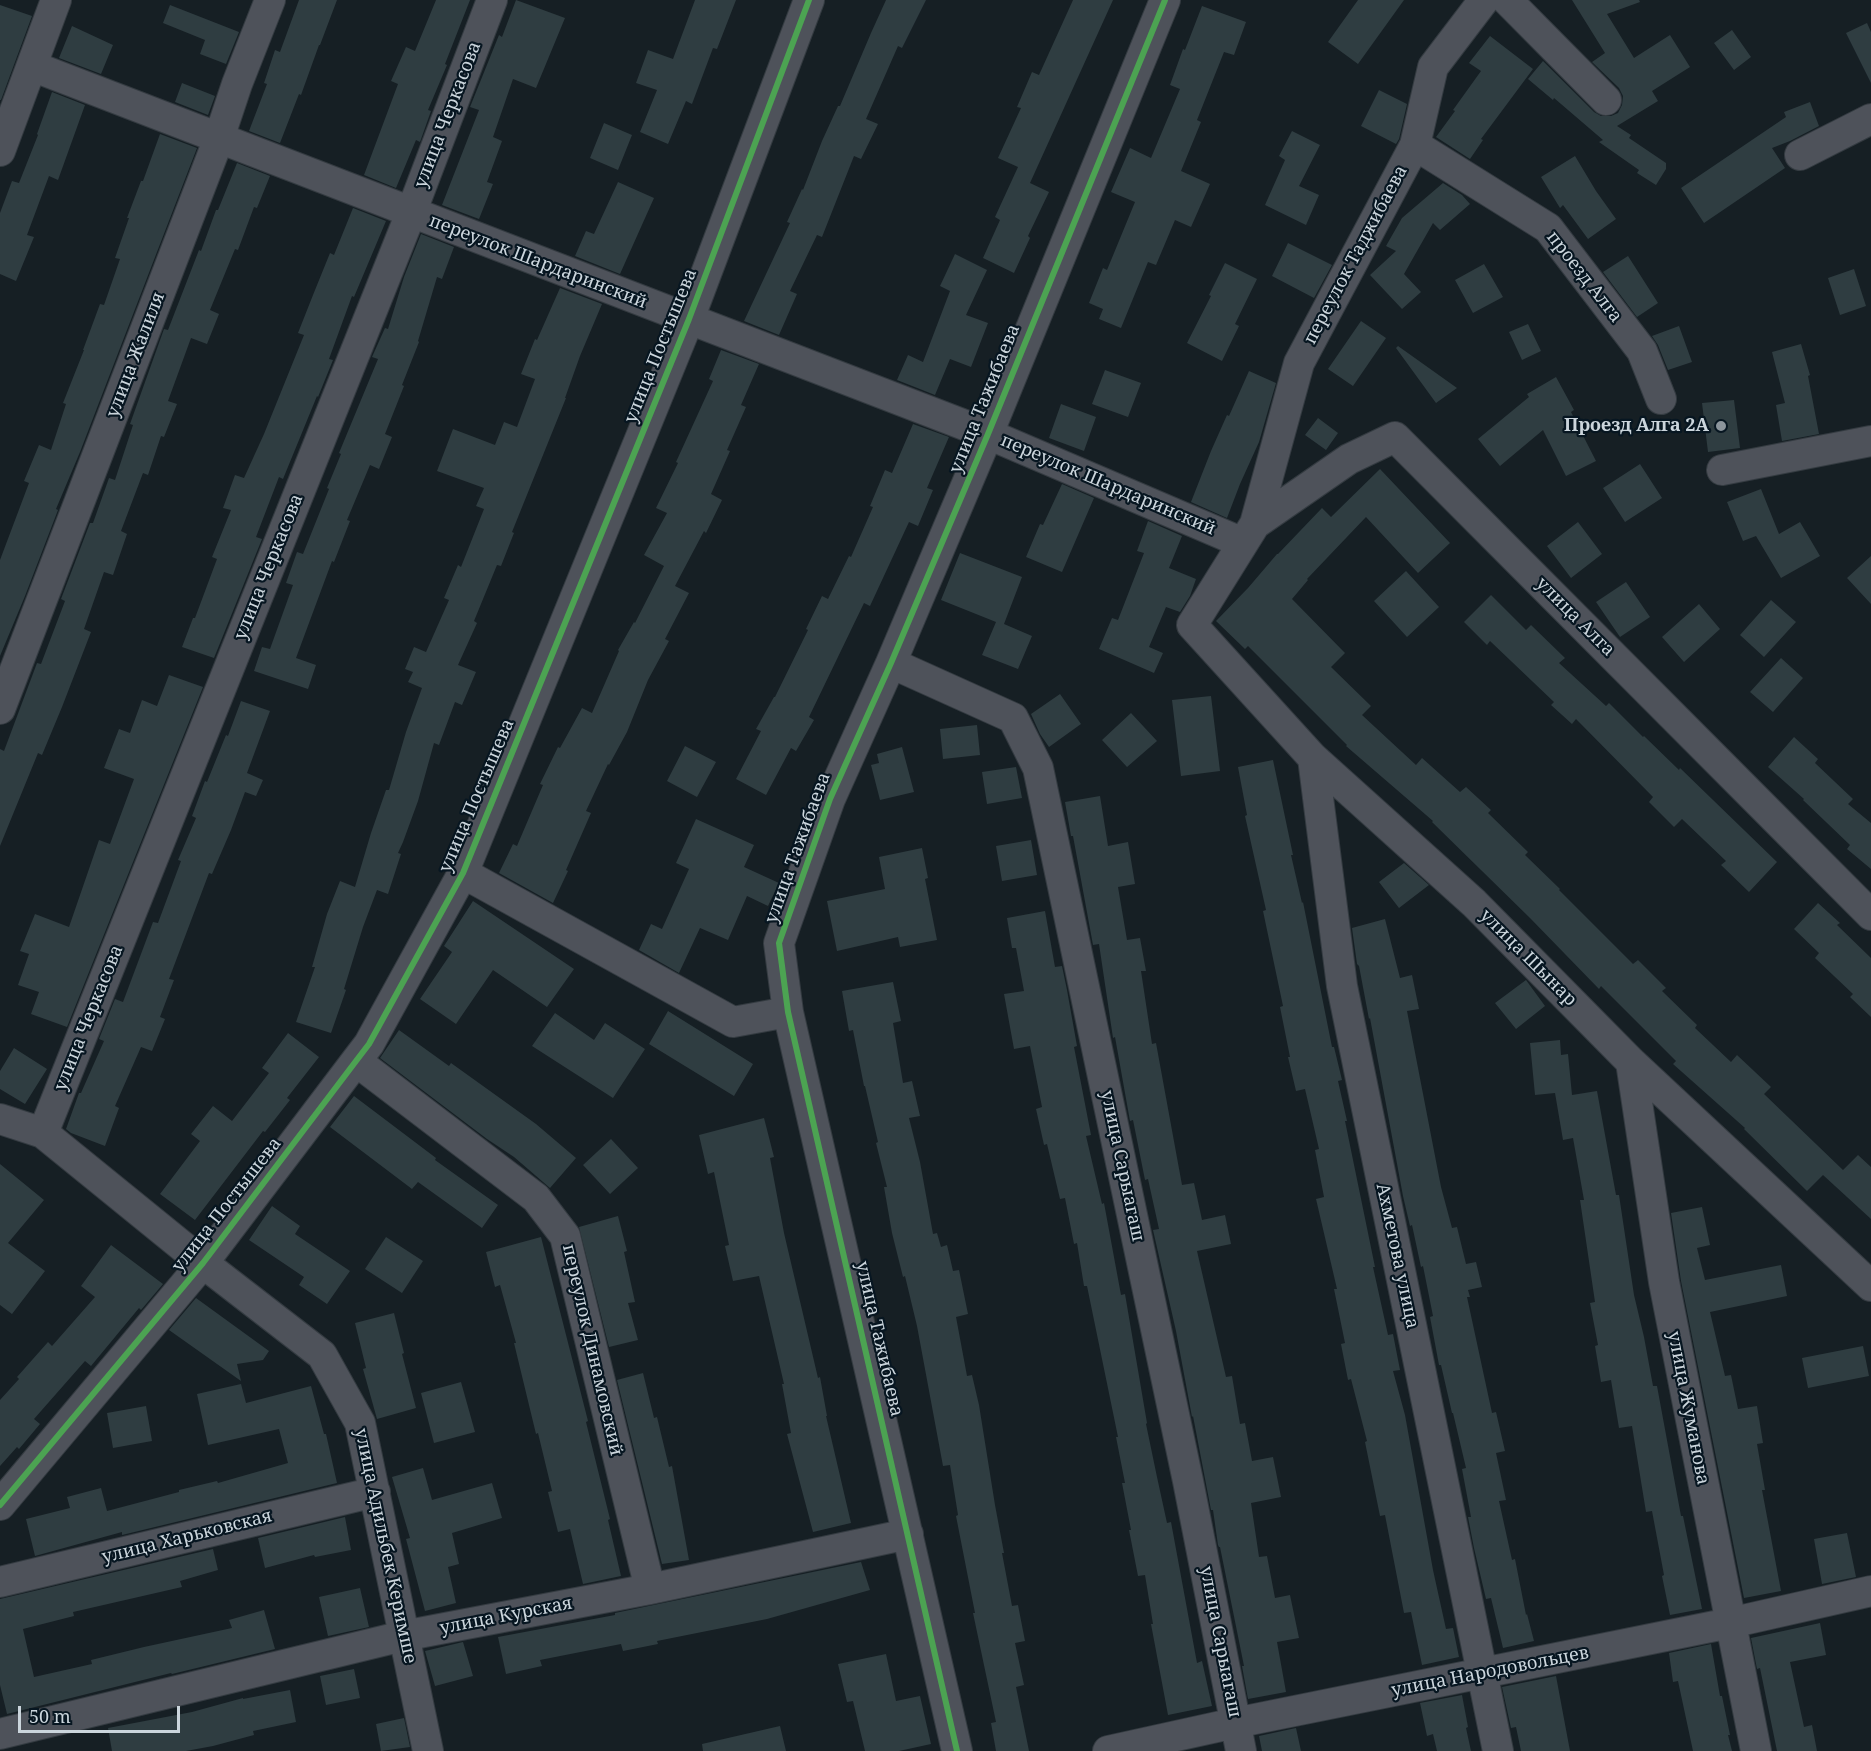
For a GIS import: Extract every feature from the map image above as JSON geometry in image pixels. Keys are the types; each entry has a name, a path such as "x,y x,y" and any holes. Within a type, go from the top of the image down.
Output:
{"street":[{"path":"0,151 56,0"},
{"name":"улица Жалиля","path":"0,709 270,0"},
{"name":"улица Черкасова","path":"43,1133 411,213 492,0"},
{"name":"улица Постышева","path":"0,1505 203,1263 369,1044 463,873 689,319 809,0"},
{"name":"улица Тажибаева","path":"957,1751 788,1012 779,943 831,799 988,434 1165,0"},
{"name":"переулок Таджибаева","path":"1249,533 1299,363 1414,145 1433,67 1484,0"},
{"path":"1507,0 1606,100"},
{"name":"переулок Шардаринский","path":"32,66 1249,533"},
{"path":"1800,155 1871,119"},
{"name":"проезд Алга","path":"1414,145 1548,228 1642,351 1661,399"},
{"name":"улица Алга","path":"1249,533 1349,459 1395,437 1871,915"},
{"path":"1722,470 1871,441"},
{"name":"улица Шынар","path":"1249,533 1192,625 1314,758 1474,903 1631,1062 1871,1286"},
{"name":"улица Сарыагаш","path":"891,663 1013,718 1038,768 1188,1481 1238,1737"},
{"name":"Ахметова улица","path":"1314,758 1342,986 1498,1751"},
{"path":"463,873 733,1023 788,1012"},
{"name":"переулок Динамовский","path":"356,1061 536,1198 565,1236 650,1589"},
{"name":"улица Жуманова","path":"1631,1062 1664,1282 1756,1751"},
{"name":"улица Адильбек Керимше","path":"0,1119 43,1133 203,1263 322,1355 360,1424 429,1751"},
{"name":"улица Харьковская","path":"0,1582 375,1491"},
{"name":"улица Курская","path":"0,1734 403,1636 650,1589 909,1534"},
{"name":"улица Народовольцев","path":"1108,1751 1238,1737 1483,1674 1871,1591"}],"building":[{"path":"299,0 337,0 280,143 249,131 267,84 264,83 275,50 280,52"},
{"path":"436,0 470,0 428,110 431,111 420,142 416,140 396,188 364,175 398,84 391,81 406,47 415,51"},
{"path":"516,0 565,18 536,88 513,79 493,137 502,141 487,182 493,184 479,219 442,205 479,110 470,107"},
{"path":"695,0 736,0 717,49 713,48 692,104 686,101 668,144 640,132 657,90 636,83 648,50 673,59"},
{"path":"886,0 926,0 902,48 898,46 866,119 878,124 861,159 854,156 822,237 817,235 790,291 797,294 779,335 744,321 790,223 787,222"},
{"path":"1073,0 1113,0 1030,183 1049,192 1028,236 1030,238 1014,273 983,258 1000,220 995,217 1018,167 998,158 1021,108 1017,107 1032,72 1039,75"},
{"path":"1358,0 1404,0 1358,64 1328,42"},
{"path":"1572,0 1639,0 1640,2 1607,14 1634,58 1670,35 1690,67 1652,91 1658,101 1617,126 1631,135 1629,138 1666,163 1666,169 1656,185 1637,173 1639,170 1599,142 1603,140 1528,79 1543,61 1594,112 1601,116 1618,113 1623,96 1619,88 1592,62 1605,53"},
{"path":"0,5 32,16 1,100 0,100"},
{"path":"170,5 239,32 226,64 200,54 205,40 163,23"},
{"path":"1202,6 1246,22 1234,55 1224,52 1197,120 1201,122 1181,171 1210,184 1191,227 1175,220 1156,265 1148,262 1121,328 1099,319 1103,309 1089,303 1103,268 1107,270 1135,202 1111,192 1130,148 1151,158 1180,89 1170,85"},
{"path":"1867,23 1871,32 1871,83 1846,33"},
{"path":"72,26 113,45 101,74 59,58"},
{"path":"1732,30 1751,57 1734,70 1714,43"},
{"path":"1490,36 1533,69 1481,139 1483,140 1470,159 1436,137 1481,71 1469,63"},
{"path":"182,83 215,96 208,115 175,102"},
{"path":"1379,90 1407,104 1396,144 1361,126"},
{"path":"52,92 85,105 58,180 49,176 27,235 34,237 16,281 0,274 0,213 12,181 19,183"},
{"path":"1810,102 1819,126 1772,148 1785,168 1704,223 1681,188 1786,117 1784,112"},
{"path":"604,123 632,135 618,170 590,158"},
{"path":"1292,131 1320,145 1299,186 1319,195 1306,225 1265,205 1285,160 1279,156"},
{"path":"160,134 197,148 0,656 0,560 29,483 24,481 39,445 51,450 66,404 63,403 100,304 104,305 120,259 115,258 129,218 127,218"},
{"path":"1575,156 1616,219 1588,239 1563,205 1560,208 1541,177"},
{"path":"237,163 270,176 257,208 254,207 238,250 235,249 210,310 219,314 207,344 191,338 168,401 177,404 164,437 161,436 148,475 143,473 121,531 127,534 113,575 104,572 84,629 91,632 42,755 38,753 0,846 0,749 4,751 37,663 41,664 65,601 61,599 90,523 93,523 109,478 115,480 133,425 130,424 164,329 168,330 199,250 201,251"},
{"path":"618,182 654,198 620,274 575,256 586,231 594,234"},
{"path":"1443,183 1462,195 1470,204 1440,230 1433,223 1404,274 1421,292 1402,309 1370,275 1396,251 1386,246 1402,218"},
{"path":"353,208 386,221 354,297 352,296 329,359 333,360 283,479 279,477 256,537 262,539 214,658 182,647 217,559 212,557 231,510 223,508 235,475 244,478 264,434 304,335 298,333 330,253 334,255"},
{"path":"421,234 454,247 442,279 437,277 419,342 385,434 392,437 379,469 370,465 296,658 316,665 308,689 254,671 262,647 270,649 293,585 286,583 297,552 303,554 329,489 327,488 341,454 339,453 378,359 372,357 385,328 388,329 404,277"},
{"path":"1288,243 1332,265 1314,298 1272,276"},
{"path":"955,254 987,270 966,315 988,323 971,367 950,359 935,395 897,380 908,355 923,362 950,291 940,286"},
{"path":"1628,256 1658,303 1637,317 1603,272"},
{"path":"1225,263 1257,279 1235,324 1239,326 1222,361 1187,343"},
{"path":"1484,264 1503,297 1473,313 1455,280"},
{"path":"1854,269 1866,306 1840,315 1828,278"},
{"path":"560,288 602,304 512,532 514,533 501,566 497,565 474,621 477,623 458,665 476,672 462,705 455,702 439,745 434,743 418,801 398,853 401,854 388,894 377,890 363,927 344,989 346,990 331,1033 296,1022 315,967 312,967 327,914 340,881 355,887 371,833 386,790 389,790 422,688 408,682 413,672 405,669 414,647 426,652 449,600 444,598 458,565 461,567 484,509 476,506 484,488 437,471 453,429 495,445 504,422 517,427 535,379 521,374"},
{"path":"1361,321 1386,338 1353,386 1328,369"},
{"path":"1528,324 1541,351 1522,360 1509,332"},
{"path":"1679,326 1692,362 1668,370 1652,336"},
{"path":"1801,344 1810,375 1808,376 1819,434 1782,441 1776,405 1785,403 1772,352"},
{"path":"1398,346 1457,388 1436,403 1396,348"},
{"path":"721,350 759,364 741,405 746,407 727,450 730,451 711,494 722,500 675,586 689,593 665,639 669,641 648,680 627,732 608,764 586,811 591,813 553,903 499,873 513,844 517,846 543,785 540,784 558,747 560,748 582,708 592,713 618,650 635,623 664,566 644,555 667,513 656,508 713,381 709,379"},
{"path":"1105,370 1141,383 1128,417 1092,404"},
{"path":"1249,371 1276,383 1259,442 1227,518 1191,502 1211,451"},
{"path":"1556,377 1574,410 1571,412 1596,461 1566,476 1543,430 1500,466 1478,439 1529,397 1527,394"},
{"name":"Проезд Алга 2А","path":"1734,400 1740,448 1708,452 1702,403"},
{"path":"1061,404 1096,417 1084,451 1049,438"},
{"path":"1318,418 1338,433 1326,450 1305,435"},
{"path":"913,424 949,437 927,488 933,490 918,526 909,522 870,606 864,603 809,717 814,720 796,751 791,748 766,795 736,779 761,731 756,729 775,697 822,596 828,599 849,556 851,557 873,507 870,506 885,470 892,473"},
{"path":"1640,464 1662,498 1625,522 1603,488"},
{"path":"1380,469 1450,543 1418,573 1366,517 1307,579 1292,599 1345,653 1331,667 1371,706 1362,715 1416,765 1422,758 1460,792 1466,787 1491,810 1488,813 1528,852 1525,855 1559,890 1633,964 1638,960 1666,988 1662,991 1697,1025 1695,1028 1731,1062 1737,1055 1771,1087 1764,1094 1843,1170 1858,1155 1871,1167 1871,1219 1823,1175 1807,1191 1745,1128 1673,1064 1676,1061 1601,986 1599,989 1433,821 1346,746 1248,646 1245,649 1216,621 1322,508 1331,517"},
{"path":"1062,484 1094,498 1062,572 1026,557 1040,524 1043,525"},
{"path":"1761,489 1779,534 1800,522 1820,556 1781,578 1756,536 1743,541 1727,502"},
{"path":"1148,521 1182,536 1169,568 1196,579 1190,596 1180,612 1166,607 1149,647 1163,653 1154,673 1099,649 1112,618 1118,620 1144,553 1137,551"},
{"path":"1578,522 1602,554 1571,578 1547,546"},
{"path":"960,553 1022,577 1004,624 1032,636 1018,669 982,655 996,622 941,600"},
{"path":"1871,556 1871,604 1847,578"},
{"path":"1406,571 1439,607 1407,637 1374,601"},
{"path":"1626,582 1650,617 1620,637 1596,602"},
{"path":"1491,595 1526,630 1531,625 1565,658 1559,663 1606,706 1609,703 1777,862 1749,892 1721,865 1726,861 1682,819 1674,827 1649,802 1653,797 1576,719 1572,724 1551,705 1554,702 1490,641 1487,645 1464,622"},
{"path":"1771,600 1796,622 1764,657 1740,635"},
{"path":"1699,604 1720,629 1684,662 1662,637"},
{"path":"1781,658 1803,678 1773,712 1750,692"},
{"path":"169,675 203,687 67,1027 31,1014 39,992 18,985 29,954 20,951 35,914 69,927 99,840 110,844 134,779 104,768 119,729 130,733 142,700 157,706"},
{"path":"1060,694 1081,724 1049,747 1031,714"},
{"path":"1211,696 1220,771 1181,776 1172,700"},
{"path":"241,701 270,711 247,773 263,780 256,796 245,792 212,874 209,873 169,979 174,980 160,1017 165,1019 152,1051 141,1047 115,1106 119,1108 105,1146 66,1129 79,1093 81,1093 104,1041 99,1039 115,999 123,1002 153,922 158,923 181,861 178,860 196,818 192,816 205,781 207,782 226,735 228,736"},
{"path":"1131,713 1157,741 1127,767 1102,740"},
{"path":"977,725 980,755 943,759 940,729"},
{"path":"1794,737 1818,759 1815,763 1853,799 1848,804 1871,823 1871,869 1847,849 1850,845 1768,767"},
{"path":"685,746 716,762 697,797 667,781"},
{"path":"902,747 914,792 880,800 871,765 879,763 877,754"},
{"path":"1273,760 1332,1047 1334,1047 1342,1080 1338,1081 1375,1267 1373,1267 1388,1335 1393,1334 1400,1370 1393,1371 1405,1415 1433,1570 1446,1629 1453,1628 1459,1657 1422,1665 1411,1612 1404,1613 1385,1515 1380,1516 1365,1442 1367,1441 1351,1379 1348,1380 1341,1344 1345,1343 1334,1289 1337,1289 1316,1199 1324,1197 1315,1150 1319,1149 1305,1089 1296,1091 1288,1057 1290,1057 1280,1007 1283,1006 1263,911 1266,910 1245,816 1247,815 1238,767"},
{"path":"1016,767 1022,798 987,804 982,772"},
{"path":"1100,796 1108,846 1128,842 1135,884 1118,887 1127,940 1140,938 1146,971 1141,971 1152,1044 1156,1043 1182,1185 1194,1183 1202,1220 1225,1215 1231,1244 1197,1251 1226,1377 1232,1376 1240,1424 1245,1423 1252,1461 1273,1457 1281,1497 1251,1503 1259,1557 1267,1556 1275,1598 1290,1595 1299,1638 1277,1642 1286,1692 1248,1699 1242,1666 1244,1666 1218,1545 1213,1510 1211,1510 1176,1331 1153,1230 1159,1229 1148,1179 1145,1180 1133,1120 1130,1121 1115,1037 1113,1038 1099,944 1093,945 1065,802"},
{"path":"696,819 754,845 744,867 779,883 768,906 747,896 728,940 700,928 679,973 639,950 651,924 662,929 689,869 676,863"},
{"path":"1031,840 1037,875 1002,881 996,846"},
{"path":"922,848 928,878 925,879 937,940 900,947 898,937 837,951 827,901 885,889 879,857"},
{"path":"1404,863 1429,885 1399,908 1379,882"},
{"path":"473,901 574,969 547,1007 493,970 456,1024 420,999 452,952 444,946"},
{"path":"1818,903 1840,923 1837,925 1871,958 1871,1017 1850,997 1853,994 1815,958 1819,953 1794,929"},
{"path":"1045,911 1055,967 1062,966 1067,990 1077,1046 1074,1047 1091,1135 1086,1136 1102,1204 1104,1203 1121,1295 1125,1294 1157,1477 1167,1523 1171,1522 1197,1663 1202,1661 1212,1706 1168,1715 1151,1624 1153,1624 1145,1575 1138,1576 1129,1530 1131,1530 1122,1483 1125,1483 1116,1437 1118,1437 1087,1286 1084,1286 1077,1243 1074,1244 1065,1198 1060,1199 1047,1144 1044,1145 1036,1109 1042,1107 1030,1046 1014,1049 1004,994 1024,991 1016,948 1012,948 1007,918"},
{"path":"1385,919 1400,978 1412,975 1419,1009 1407,1011 1441,1187 1452,1228 1457,1227 1466,1264 1476,1262 1482,1287 1468,1290 1470,1297 1467,1297 1492,1413 1496,1412 1505,1451 1496,1453 1506,1500 1499,1501 1534,1641 1503,1648 1491,1598 1486,1599 1474,1548 1462,1469 1466,1468 1441,1365 1439,1365 1430,1317 1433,1316 1423,1266 1421,1267 1403,1196 1370,1018 1357,964 1352,928"},
{"path":"1526,980 1545,1006 1516,1029 1495,1003"},
{"path":"893,982 901,1021 893,1023 903,1083 912,1081 920,1116 909,1118 920,1162 933,1234 937,1233 941,1247 947,1245 953,1271 959,1270 968,1314 956,1317 967,1376 972,1375 979,1405 1012,1606 1018,1605 1025,1641 1015,1643 1024,1685 1016,1687 1029,1751 996,1751 991,1723 996,1722 973,1613 975,1613 956,1516 958,1515 950,1465 943,1466 917,1326 892,1233 884,1187 887,1187 876,1143 878,1142 853,1030 849,1031 842,991"},
{"path":"668,1011 753,1064 734,1096 649,1044"},
{"path":"555,1013 594,1040 605,1023 645,1049 613,1098 532,1046"},
{"path":"399,1030 449,1066 451,1063 536,1124 576,1158 550,1188 514,1157 380,1058"},
{"path":"288,1033 319,1057 287,1098 290,1100 265,1132 263,1131 195,1220 160,1194 200,1141 191,1134 213,1106 232,1121 269,1073 262,1068"},
{"path":"1560,1040 1561,1055 1568,1054 1572,1095 1597,1091 1616,1195 1619,1195 1634,1295 1653,1386 1657,1386 1681,1516 1683,1516 1702,1609 1670,1615 1652,1511 1646,1512 1632,1426 1619,1428 1611,1380 1601,1382 1595,1346 1598,1345 1590,1303 1595,1302 1580,1200 1584,1200 1573,1138 1563,1140 1555,1093 1535,1095 1530,1043"},
{"path":"14,1048 47,1069 25,1104 0,1089 0,1071"},
{"path":"354,1096 436,1158 435,1160 498,1205 482,1228 418,1182 412,1189 330,1127"},
{"path":"764,1118 774,1157 770,1158 784,1233 818,1378 820,1377 826,1416 851,1523 813,1532 787,1434 791,1433 782,1384 784,1384 759,1276 733,1281 725,1246 729,1245 714,1172 708,1174 699,1135"},
{"path":"611,1139 638,1168 610,1194 583,1165"},
{"path":"0,1164 44,1200 8,1243 45,1271 12,1314 0,1305"},
{"path":"272,1206 300,1226 295,1234 350,1271 327,1304 299,1285 304,1277 249,1240"},
{"path":"1702,1207 1710,1245 1697,1248 1705,1280 1781,1265 1787,1296 1710,1312 1725,1376 1731,1375 1738,1409 1757,1406 1763,1443 1757,1444 1765,1490 1762,1490 1781,1591 1744,1598 1681,1281 1671,1213"},
{"path":"618,1216 627,1251 624,1252 635,1302 628,1303 638,1340 609,1347 579,1227"},
{"path":"386,1237 423,1261 402,1293 365,1269"},
{"path":"541,1237 588,1421 586,1422 610,1519 608,1520 621,1576 583,1584 570,1529 558,1532 548,1492 552,1491 538,1433 536,1434 514,1343 516,1343 500,1285 495,1287 486,1252"},
{"path":"111,1245 163,1284 141,1310 139,1308 91,1366 85,1361 34,1419 40,1424 19,1449 17,1447 0,1466 0,1400 48,1342 52,1346 95,1297 81,1286"},
{"path":"196,1298 269,1351 263,1360 237,1364 241,1381 169,1330"},
{"path":"394,1313 416,1408 377,1419 363,1369 366,1368 355,1323"},
{"path":"1863,1346 1869,1376 1808,1388 1802,1358"},
{"path":"643,1373 669,1467 672,1466 689,1560 662,1564 617,1380"},
{"path":"461,1382 475,1432 434,1443 421,1393"},
{"path":"241,1384 246,1403 311,1386 324,1434 326,1434 337,1483 122,1535 122,1532 35,1556 26,1519 70,1508 67,1497 101,1488 107,1511 179,1492 179,1490 217,1481 218,1483 288,1463 279,1429 208,1445 197,1394"},
{"path":"146,1406 152,1441 113,1448 107,1413"},
{"path":"423,1468 432,1500 492,1483 502,1518 452,1533 459,1564 448,1567 456,1603 425,1611 406,1539 410,1538 392,1477"},
{"path":"345,1517 351,1550 315,1557 314,1555 265,1568 258,1538"},
{"path":"1847,1533 1856,1577 1822,1584 1814,1539"},
{"path":"213,1549 218,1570 180,1581 182,1587 73,1612 74,1616 23,1629 34,1677 92,1664 91,1660 232,1628 229,1620 264,1610 275,1649 7,1714 0,1685 0,1599"},
{"path":"861,1562 870,1590 767,1619 657,1641 658,1644 623,1651 621,1644 540,1660 542,1666 506,1674 498,1637 615,1615 615,1613"},
{"path":"360,1588 369,1627 328,1636 319,1597"},
{"path":"1820,1623 1826,1655 1790,1662 1804,1727 1812,1725 1817,1751 1777,1751 1760,1668 1757,1669 1751,1638"},
{"path":"463,1642 473,1676 435,1686 425,1651"},
{"path":"1711,1644 1732,1751 1693,1751 1678,1681 1673,1682 1669,1653"},
{"path":"886,1654 896,1701 920,1696 931,1744 899,1751 865,1751 853,1701 847,1702 838,1664"},
{"path":"354,1669 360,1698 326,1705 320,1676"},
{"path":"1556,1676 1570,1751 1521,1751 1516,1727 1511,1728 1502,1687"},
{"path":"290,1690 296,1722 253,1731 254,1735 186,1751 112,1751 108,1728"},
{"path":"1462,1695 1471,1751 1437,1751 1433,1734 1427,1736 1420,1703"},
{"path":"404,1718 410,1747 381,1751 376,1724"},
{"path":"780,1726 786,1751 703,1751 702,1744"},
{"path":"1296,1728 1301,1751 1262,1751 1259,1736"}],"cycle path":[{"path":"0,1505 203,1263 369,1044 463,873 689,319 809,0"},
{"path":"957,1751 788,1012 779,943 830,799 891,663 988,434 1165,0"}],"place":[{"name":"Проезд Алга 2А","path":"1721,426"}]}
